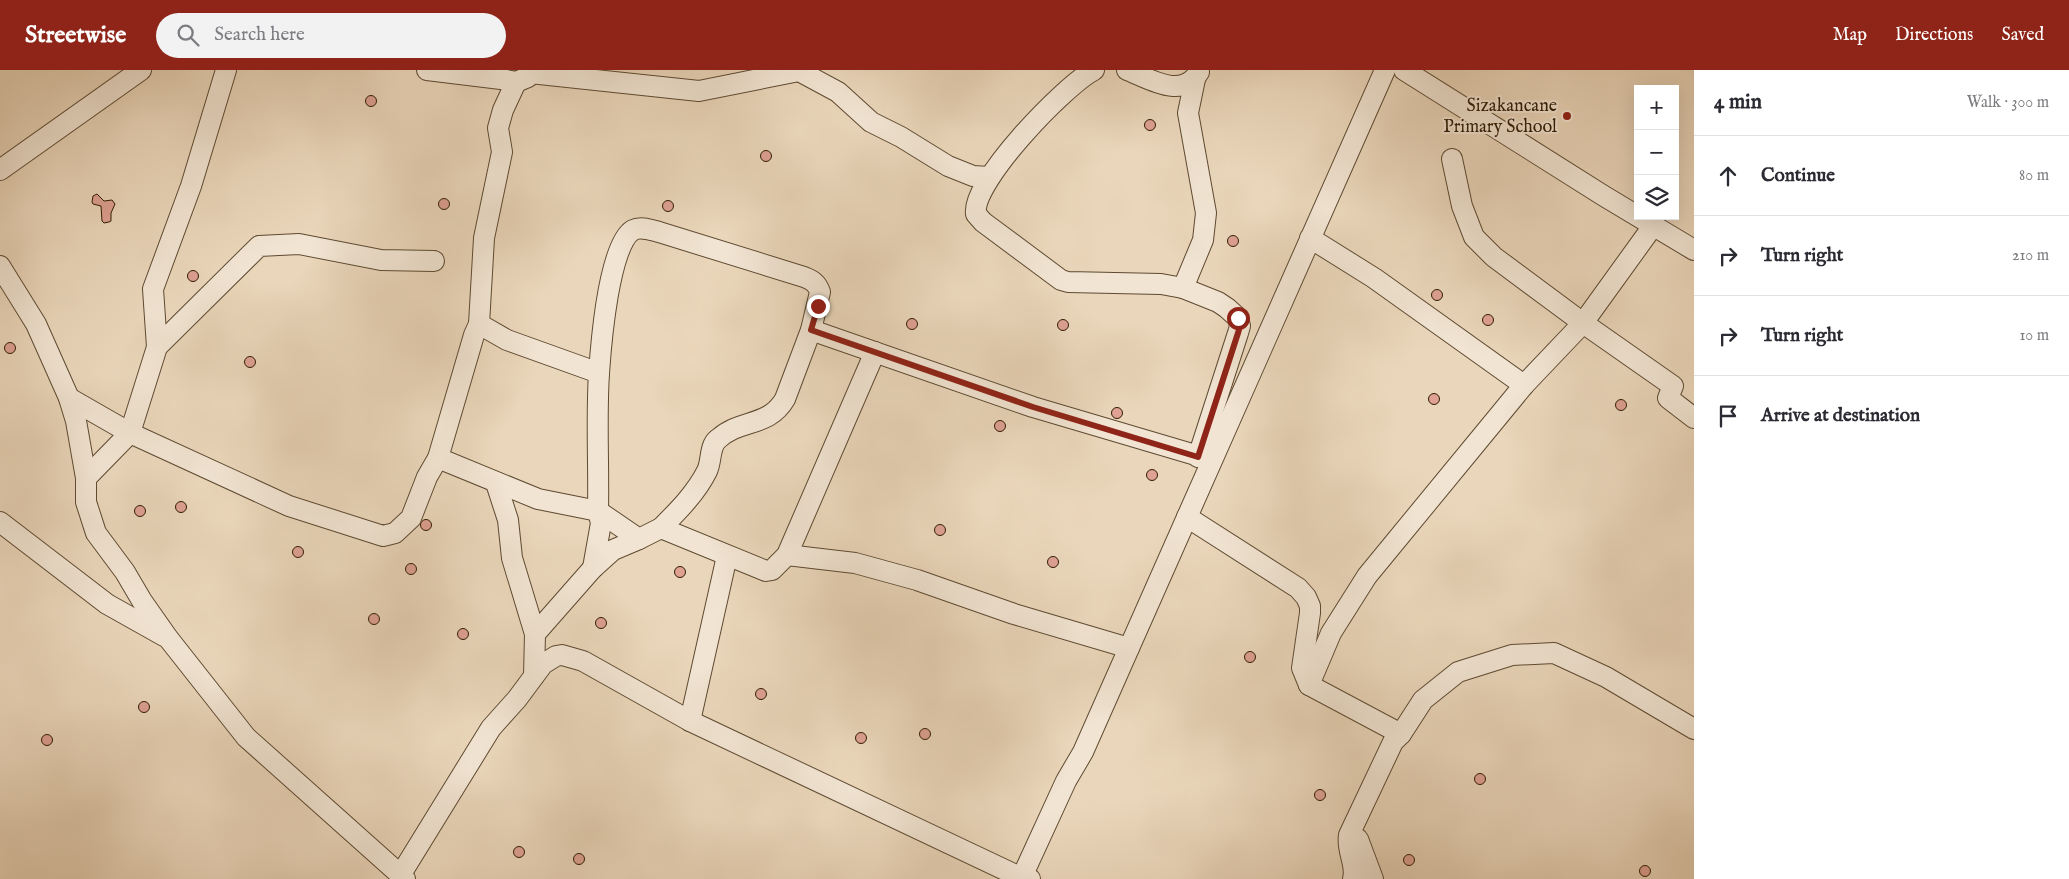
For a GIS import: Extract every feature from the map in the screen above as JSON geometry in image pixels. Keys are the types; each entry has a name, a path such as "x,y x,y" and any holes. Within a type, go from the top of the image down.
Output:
{"street":[{"path":"0,170 141,70"},
{"path":"86,478 130,433 157,347 153,289 191,186 226,70"},
{"path":"428,70 501,79 526,75 699,91 799,71 838,92 871,122 901,137 948,166 973,176 989,177"},
{"path":"0,266 36,324 69,398 76,421 86,478 86,502 96,533 125,572 142,601 168,638 246,737 403,877 491,728 550,658 569,656 583,661 690,721 1027,879 1066,780 1083,752 1187,517 1240,326 1238,318 1228,308 1183,288 1161,284 1073,282 1057,278 983,222 976,214 978,202 989,177 1035,120 1072,86 1094,70"},
{"path":"1127,70 1162,85 1173,86 1183,86 1197,74"},
{"path":"1204,458 1310,238 1385,70"},
{"path":"1404,70 1694,250"},
{"path":"1183,288 1203,240 1206,214 1188,113 1197,74"},
{"path":"69,398 130,433 289,506 383,536 395,534 411,518 427,477 438,458 474,335 479,324 484,238 502,152 498,128 503,110 526,75"},
{"path":"1452,159 1462,206 1474,237 1494,257 1583,323 1673,386 1668,398 1694,418"},
{"path":"1309,685 1331,633 1357,590 1524,385 1583,323 1653,226"},
{"path":"535,634 593,568 613,550 661,528 682,508 707,470 712,447 718,439 740,426 773,415 780,408 811,330 820,298 818,286 813,281 719,250 639,228 627,236 616,255 611,276 599,373 598,511 601,523 593,568"},
{"path":"1310,238 1374,278 1524,385"},
{"path":"157,347 259,246 299,244 381,260 434,262"},
{"path":"479,324 507,340 599,373"},
{"path":"811,330 1033,407 1204,458"},
{"path":"661,528 766,571 772,570 787,555 875,352"},
{"path":"438,458 538,499 598,511 638,539"},
{"path":"496,483 508,520 512,558 535,634 534,676"},
{"path":"1187,517 1287,580 1306,596 1310,606 1310,613 1302,668 1309,685 1401,734"},
{"path":"0,522 107,604 168,638"},
{"path":"787,555 863,565 952,591 1014,614 1129,648"},
{"path":"690,721 727,556"},
{"path":"1353,879 1354,865 1348,841 1353,826 1393,742 1401,734 1424,700 1458,672 1512,654 1554,653 1606,677 1694,730"},
{"path":"1353,826 1373,879"}],"building":[{"path":"371,95 377,101 371,107 365,101"},
{"path":"1150,119 1156,125 1150,131 1144,125"},
{"path":"766,150 772,156 766,162 760,156"},
{"path":"97,194 104,201 112,200 115,204 111,213 111,221 109,222 104,223 102,221 101,206 92,202 93,196"},
{"path":"444,198 450,204 444,210 438,204"},
{"path":"668,200 674,206 668,212 662,206"},
{"path":"1231,236 1235,236 1238,241 1237,245 1231,246 1228,243 1228,239"},
{"path":"193,270 199,276 193,282 187,276"},
{"path":"1437,289 1443,295 1437,301 1431,295"},
{"path":"1488,314 1494,320 1488,326 1482,320"},
{"path":"912,318 918,324 912,330 906,324"},
{"path":"1063,319 1069,325 1063,331 1057,325"},
{"path":"10,342 16,348 10,354 4,348"},
{"path":"248,357 252,357 255,362 254,366 248,367 245,364 245,360"},
{"path":"1434,393 1440,399 1434,405 1428,399"},
{"path":"1621,399 1627,405 1621,411 1615,405"},
{"path":"1117,407 1123,413 1117,419 1111,413"},
{"path":"1000,420 1006,426 1000,432 994,426"},
{"path":"1150,470 1154,470 1157,475 1156,479 1150,480 1147,477 1147,473"},
{"path":"181,501 187,507 181,513 175,507"},
{"path":"140,505 146,511 140,517 134,511"},
{"path":"424,520 428,520 431,525 430,529 424,530 421,527 421,523"},
{"path":"940,524 946,530 940,536 934,530"},
{"path":"298,546 304,552 298,558 292,552"},
{"path":"1053,556 1059,562 1053,568 1047,562"},
{"path":"411,563 417,569 411,575 405,569"},
{"path":"678,567 682,567 685,572 684,576 678,577 675,574 675,570"},
{"path":"374,613 380,619 374,625 368,619"},
{"path":"601,617 607,623 601,629 595,623"},
{"path":"463,628 469,634 463,640 457,634"},
{"path":"1250,651 1256,657 1250,663 1244,657"},
{"path":"761,688 767,694 761,700 755,694"},
{"path":"144,701 150,707 144,713 138,707"},
{"path":"925,728 931,734 925,740 919,734"},
{"path":"861,732 867,738 861,744 855,738"},
{"path":"47,734 53,740 47,746 41,740"},
{"path":"1480,773 1486,779 1480,785 1474,779"},
{"path":"1320,789 1326,795 1320,801 1314,795"},
{"path":"519,846 525,852 519,858 513,852"},
{"path":"577,854 581,854 584,859 583,863 577,864 574,861 574,857"},
{"path":"1409,854 1415,860 1409,866 1403,860"},
{"path":"1645,865 1651,871 1645,877 1639,871"}],"place":[{"name":"Sizakancane Primary School","path":"1567,116"}],"route":[{"path":"818,306 811,330 1033,407 1198,457 1238,333 1240,326 1238,318"}]}
